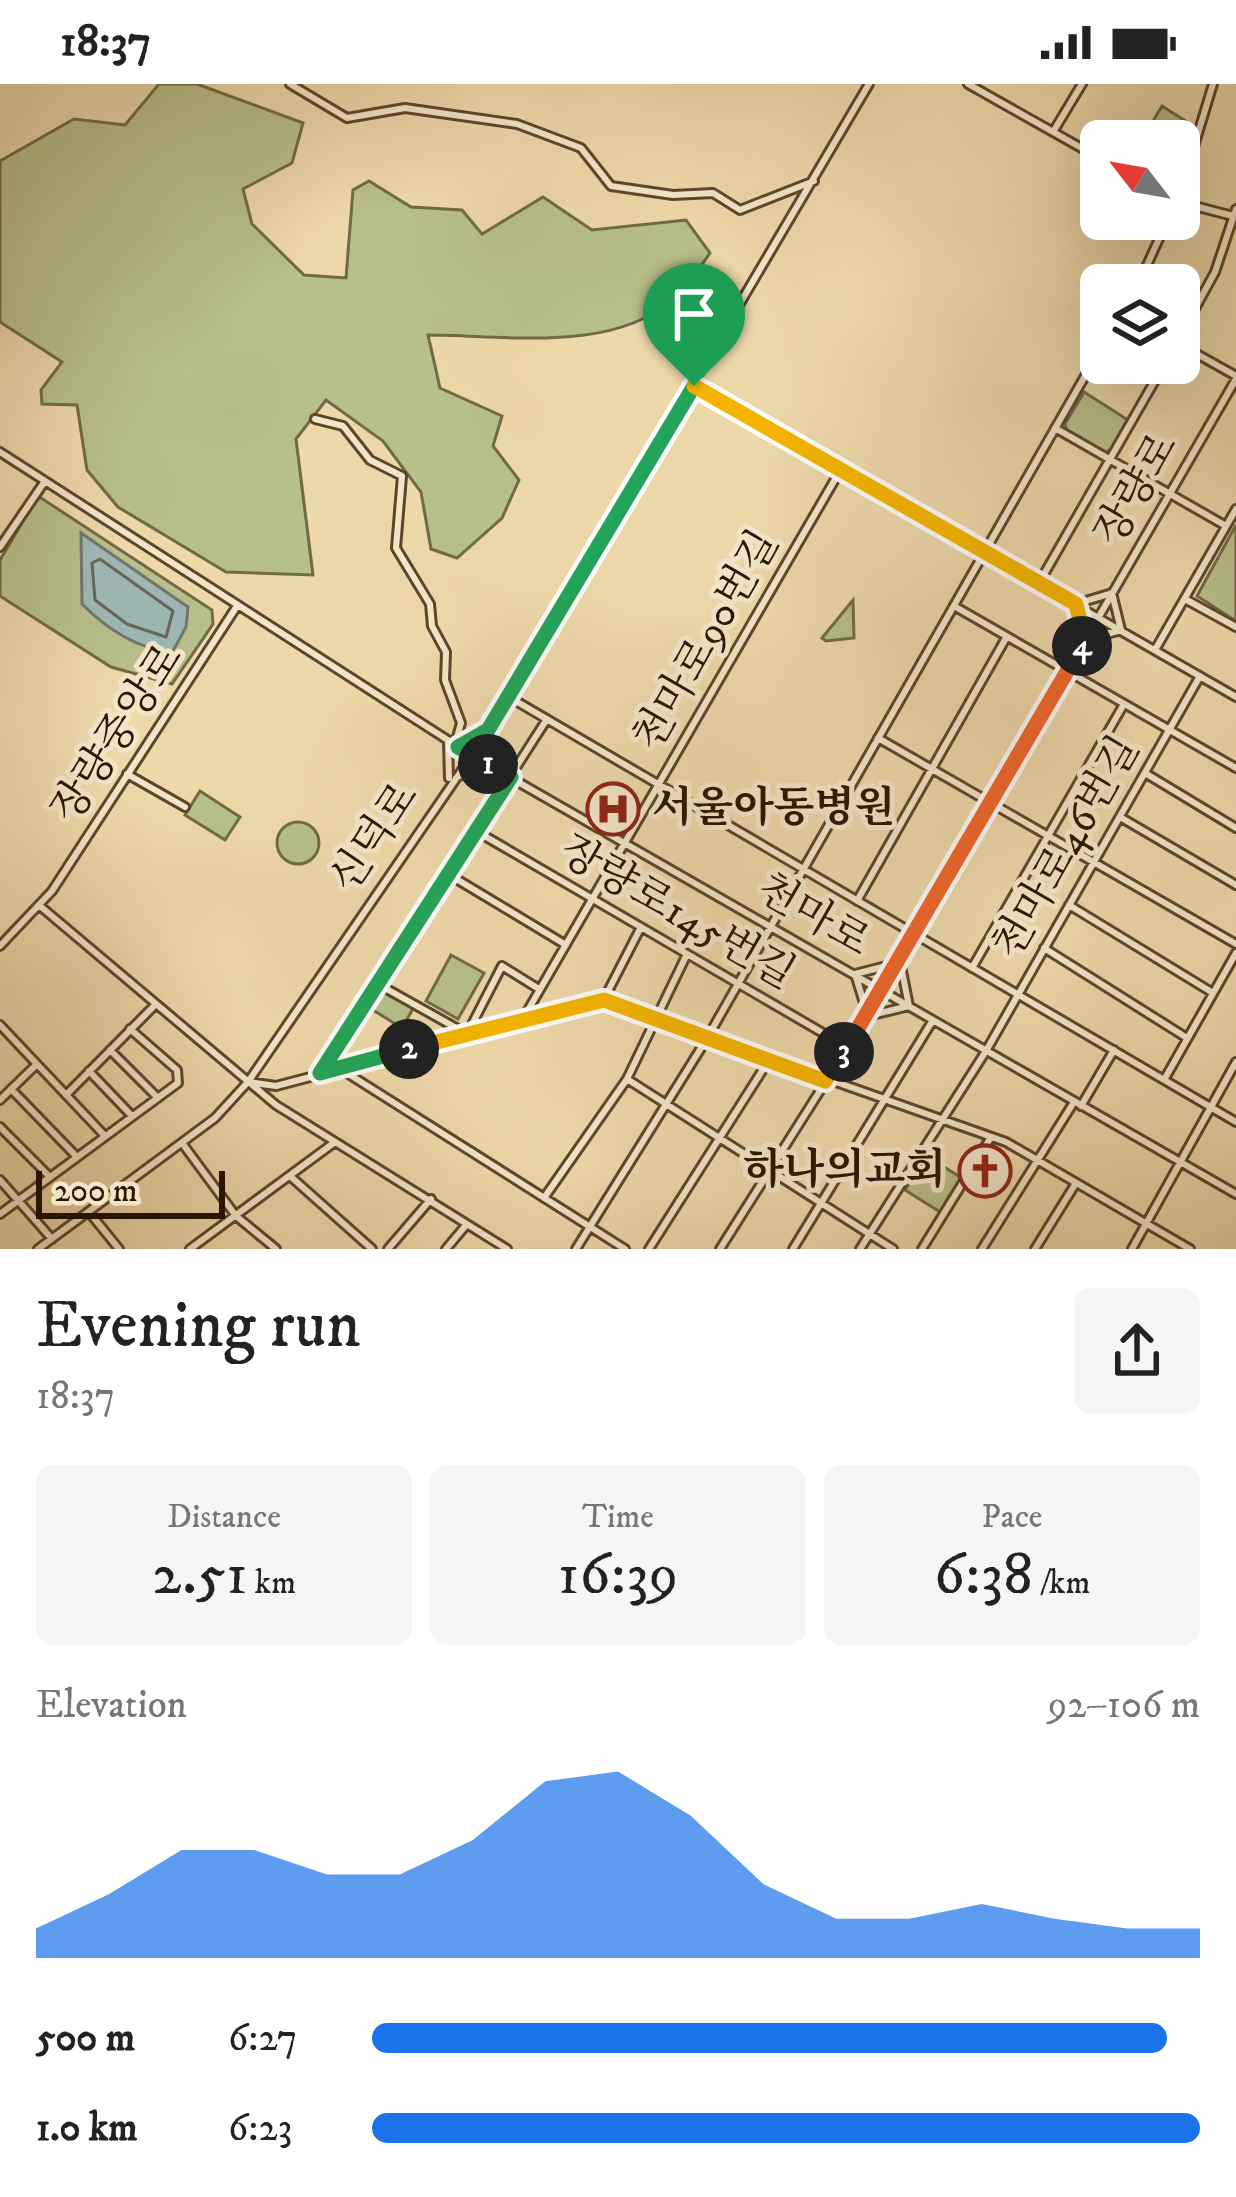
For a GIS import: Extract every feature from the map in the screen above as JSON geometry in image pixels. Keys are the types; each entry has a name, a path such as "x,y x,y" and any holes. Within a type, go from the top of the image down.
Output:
{"street":[{"path":"290,84 347,118 405,108 517,124 577,146 607,184 641,192 713,193 740,210 814,181"},
{"name":"신덕로","path":"38,1249 227,1108 248,1082 509,697 869,84"},
{"path":"968,84 1080,147"},
{"path":"1053,132 1082,84"},
{"path":"1200,128 1213,84"},
{"path":"1200,205 1235,214 1200,302"},
{"path":"1200,354 1236,378"},
{"name":"장량로","path":"719,1249 884,991 1236,378"},
{"path":"576,1249 706,1040 1080,384"},
{"path":"1039,583 1153,384"},
{"path":"694,386 1236,697"},
{"path":"315,419 343,426 370,460 403,478 396,548 430,604 432,626 446,652 445,680 461,723 448,783"},
{"path":"1054,428 1226,526"},
{"name":"천마로","path":"0,452 454,744 1236,1195"},
{"name":"천마로90번길","path":"523,1019 841,469"},
{"path":"0,547 44,481"},
{"path":"1156,650 1236,508"},
{"path":"1076,604 1112,593 1121,630"},
{"path":"1185,598 1236,627"},
{"path":"1076,604 1085,640 1121,630"},
{"name":"장량중앙로","path":"0,946 40,906 237,606"},
{"path":"954,606 1236,768"},
{"path":"857,901 1007,637"},
{"name":"천마로46번길","path":"860,1249 986,1051 1200,676"},
{"path":"509,697 1236,1121"},
{"path":"972,968 1124,704"},
{"path":"320,1073 547,719"},
{"path":"448,783 469,770 493,767 488,730 454,744"},
{"path":"878,738 1236,944"},
{"path":"1145,773 1236,828"},
{"path":"127,774 185,807"},
{"path":"1120,817 1236,885"},
{"name":"장량로145번길","path":"476,832 847,1047"},
{"path":"448,874 566,945"},
{"path":"1070,905 1213,993"},
{"path":"40,906 248,1082 507,1249"},
{"path":"604,1000 641,927"},
{"path":"1044,948 1187,1038"},
{"path":"1164,1079 1236,953"},
{"path":"544,1198 627,1079 687,954"},
{"path":"901,962 909,1006 868,1016 855,974 901,962"},
{"path":"467,1034 502,966 540,989"},
{"path":"376,983 467,1034"},
{"path":"248,1082 276,1086 604,1000 706,1040 991,1137 1039,1159 1190,1249"},
{"path":"66,1095 154,1006"},
{"path":"793,1249 933,1020"},
{"path":"0,1025 105,1136"},
{"path":"0,1214 178,1084 177,1070 130,1029"},
{"path":"0,1043 9,1034"},
{"path":"110,1050 158,1098"},
{"path":"982,1249 1114,1050"},
{"path":"649,1249 769,1060"},
{"path":"1132,1249 1236,1062"},
{"path":"0,1100 37,1064"},
{"path":"339,1068 625,1249"},
{"path":"89,1071 133,1116"},
{"path":"627,1079 665,1108 893,1249"},
{"path":"11,1089 77,1157"},
{"path":"0,1126 50,1177"},
{"path":"922,1249 991,1137"},
{"path":"192,1249 335,1142"},
{"path":"182,1143 236,1216 276,1249"},
{"path":"290,1177 372,1249"},
{"path":"0,1180 52,1239"},
{"path":"1035,1249 1076,1183"},
{"path":"388,1249 431,1199"},
{"path":"89,1212 119,1249"},
{"path":"446,1249 467,1224"}],"green space":[{"path":"159,84 197,84 303,123 292,163 243,189 252,224 304,275 346,278 353,190 369,181 411,207 462,210 482,234 543,197 592,230 686,220 710,253 675,298 621,327 557,337 428,335 440,388 502,416 493,446 519,480 502,518 457,558 431,549 421,492 383,441 326,400 296,439 313,575 226,572 118,507 87,470 77,405 42,404 41,390 62,362 0,322 0,161 74,119 125,125"},
{"path":"1162,106 1184,120 1154,120"},
{"path":"1084,392 1128,420 1111,450 1105,452 1067,431 1065,424"},
{"path":"38,496 212,610 213,624 172,684 111,667 0,596 0,560"},
{"path":"1236,525 1236,621 1197,596"},
{"path":"853,600 854,638 826,641 822,638"},
{"path":"200,791 240,817 225,840 185,815"},
{"path":"298,822 313,828 319,843 313,858 298,864 283,858 277,843 283,828"},
{"path":"451,955 484,973 458,1019 426,1001"},
{"path":"380,989 414,1007 402,1028 368,1007"},
{"path":"926,1156 962,1178 940,1212 905,1190"}],"water":[{"path":"81,533 188,607 186,627 173,651 124,636 82,604"}],"place":[{"name":"서울아동병원","path":"613,809"},
{"name":"하나의교회","path":"985,1171"}],"route":[{"path":"694,386 1076,604 1085,640 901,962 825,1081 604,1000 320,1073 511,777 458,747 488,730 694,386"}]}
